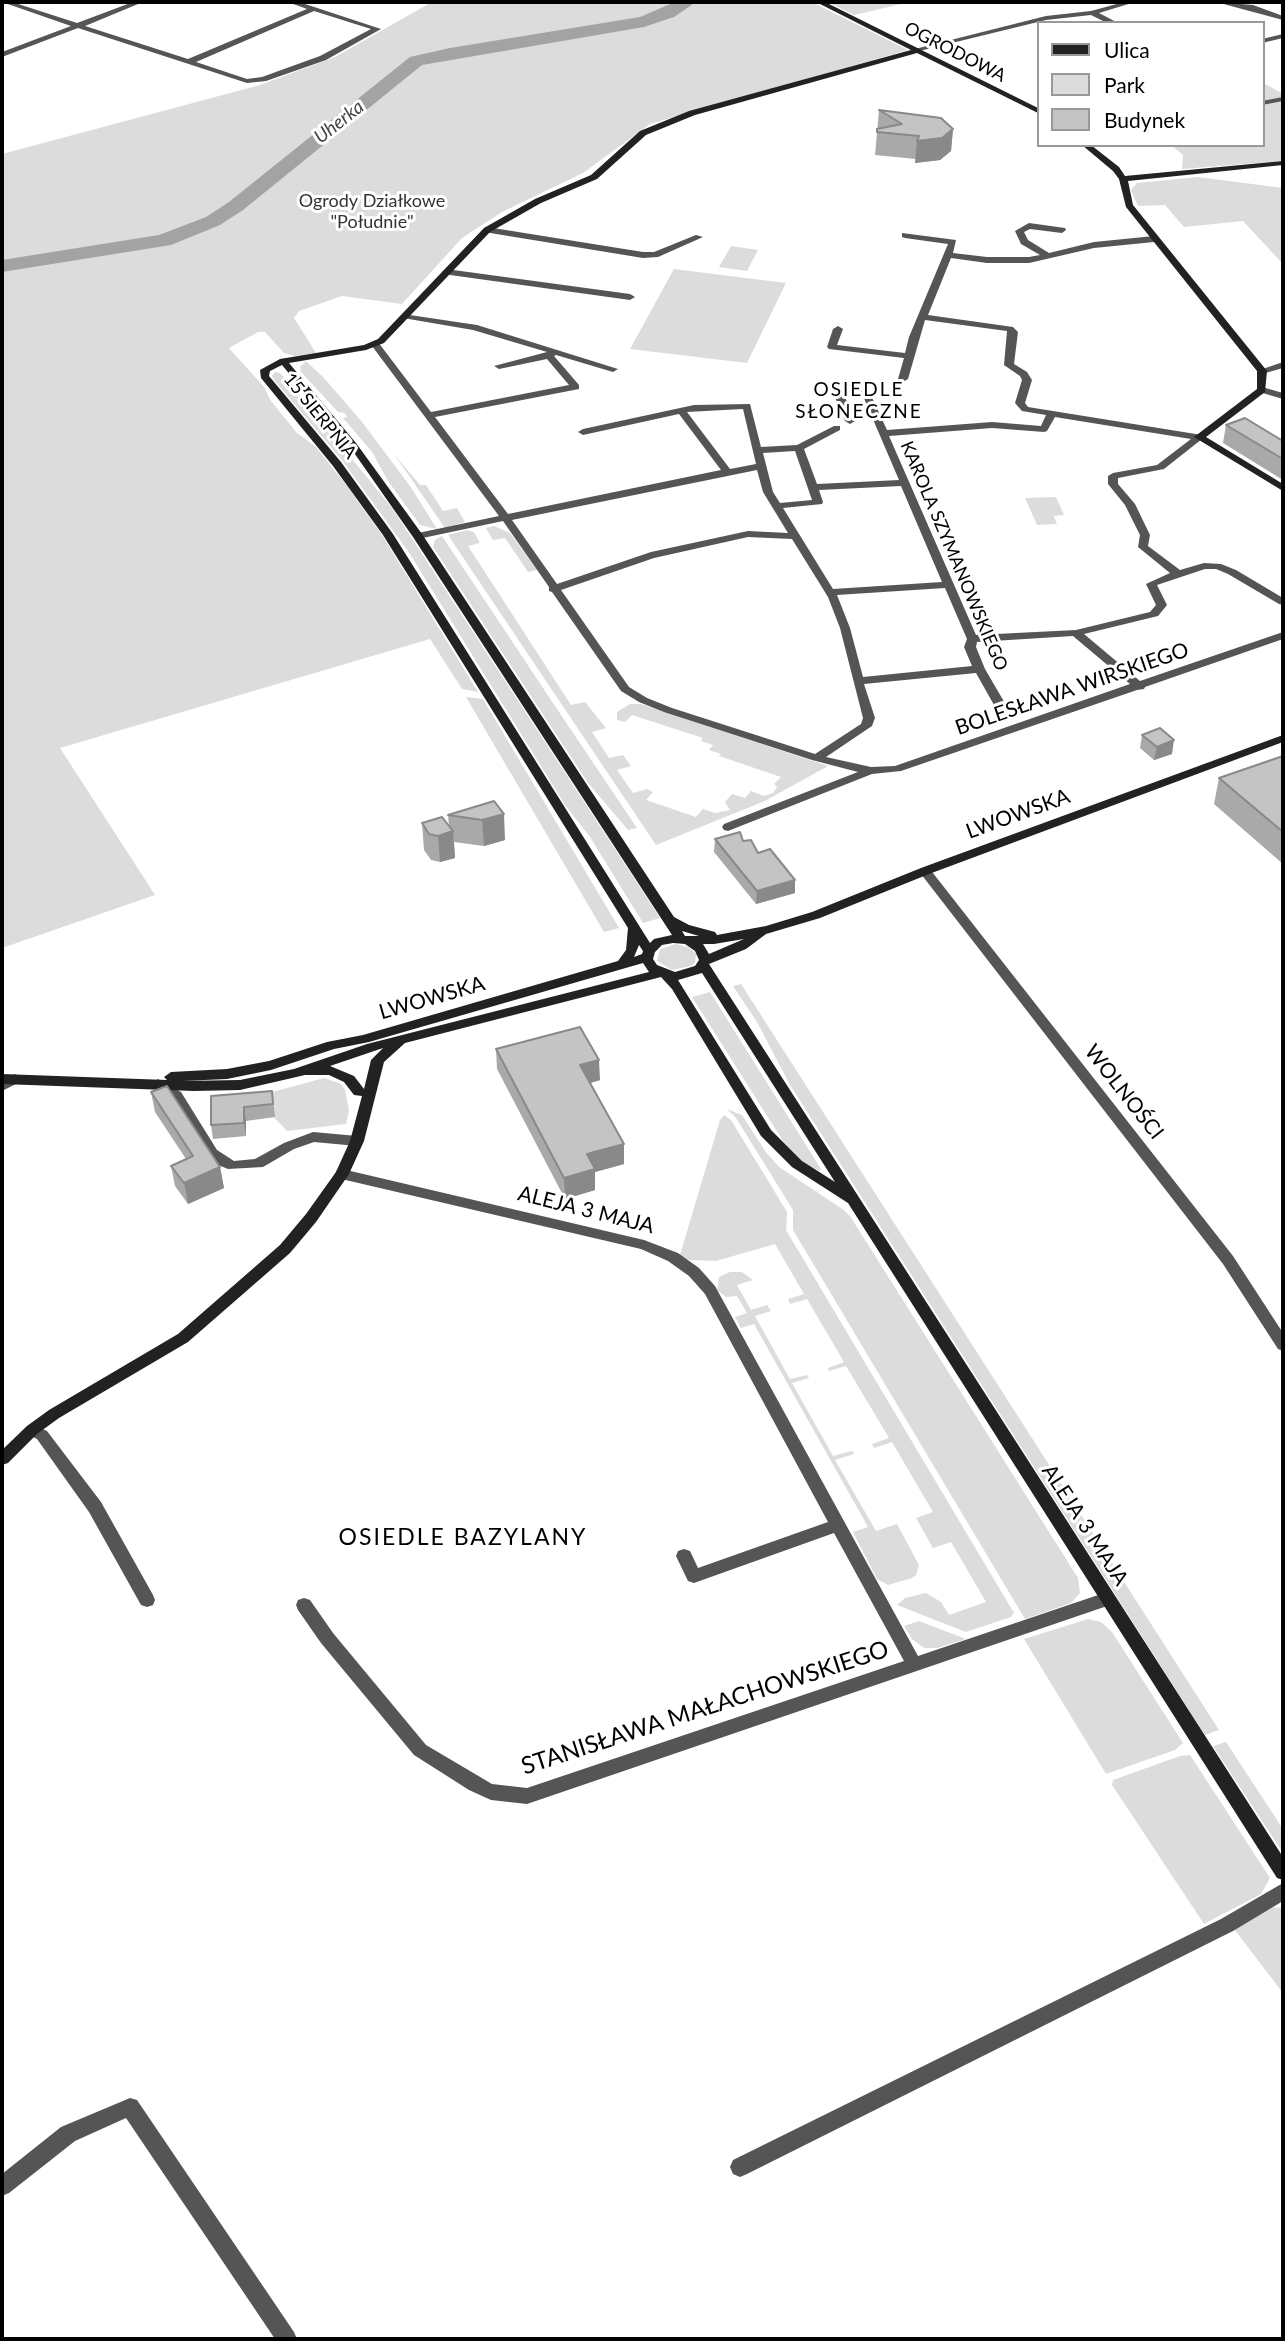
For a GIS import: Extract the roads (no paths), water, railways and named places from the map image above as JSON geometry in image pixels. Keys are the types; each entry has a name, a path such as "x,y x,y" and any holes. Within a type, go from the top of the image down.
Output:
{"street":[{"path":"5,2 174,59 191,61 247,82 323,58 377,29 292,2"},
{"path":"2,55 139,2"},
{"name":"OGRODOWA","path":"820,2 1036,109"},
{"path":"282,361 375,344 385,338 487,230 538,201 594,177 643,133 667,122 916,50 1046,18 1092,13 1131,2"},
{"path":"1220,2 1250,7 1283,18"},
{"path":"191,61 312,10"},
{"path":"1092,13 1110,21"},
{"path":"1264,41 1283,36"},
{"path":"1264,103 1283,99"},
{"path":"1088,147 1116,169 1123,179 1129,205 1262,371 1262,390"},
{"path":"1123,179 1283,163"},
{"path":"1046,255 1024,242 1019,231 1029,226 1062,230"},
{"path":"487,230 643,255 655,255 699,237"},
{"path":"903,379 907,356 953,242 905,235"},
{"path":"947,255 987,260 1029,260 1094,245 1154,239"},
{"path":"446,272 630,297"},
{"path":"406,316 474,327 551,353 613,369"},
{"path":"922,317 1010,328 1013,332 1009,365 1024,374 1027,380 1021,406 1029,411 1199,437 1283,488"},
{"path":"838,329 832,346 907,356"},
{"name":"BOLESŁAWA WIRSKIEGO","path":"375,344 506,518 625,689 668,710 816,758 872,771"},
{"path":"499,366 551,353"},
{"path":"430,415 576,387 551,353"},
{"name":"15 SIERPNIA","path":"648,954 388,534 337,464 264,376 265,370 282,361 353,444 418,536 684,940"},
{"path":"1262,371 1283,365"},
{"path":"391,386 406,383"},
{"path":"1262,390 1283,396"},
{"path":"1178,574 1143,547 1145,535 1130,505 1113,484 1113,476 1160,467 1262,390"},
{"name":"KAROLA SZYMANOWSKIEGO","path":"850,421 839,395 866,393 972,639 970,647 979,669 1000,705"},
{"path":"583,432 694,408 747,406 768,492 830,593 845,628 869,718 866,726 816,758"},
{"path":"681,411 727,472"},
{"path":"884,433 992,425 1044,429 1051,414"},
{"path":"757,450 799,448 837,428"},
{"path":"776,506 818,502 815,487 799,448"},
{"path":"418,536 761,466"},
{"path":"458,475 472,472"},
{"path":"815,487 905,483"},
{"path":"553,589 651,555 748,534 793,536"},
{"path":"972,639 1076,633 1154,614 1161,605 1151,584 1204,566 1217,566 1232,572 1283,602"},
{"path":"830,593 949,585"},
{"path":"1076,633 1140,687"},
{"name":"BOLESŁAWA WIRSKIEGO","path":"728,827 872,771 897,769 1140,687 1283,635"},
{"path":"858,681 979,669"},
{"name":"LWOWSKA","path":"704,962 736,941 816,915 925,871 1283,738"},
{"name":"WOLNOŚCI","path":"925,871 1228,1260 1283,1345"},
{"path":"670,920 705,934 736,941 722,965 718,986"},
{"path":"621,966 632,950 634,928"},
{"path":"665,940 684,940 701,948 704,962 689,974 663,974 652,968 648,954 665,940"},
{"name":"LWOWSKA","path":"684,940 736,941"},
{"name":"LWOWSKA","path":"296,1073 358,1045 621,966 648,954"},
{"name":"ALEJA 3 MAJA","path":"704,962 1283,1872"},
{"name":"LWOWSKA","path":"176,1095 189,1086 227,1074 271,1065 300,1054 405,1039 629,979 663,974"},
{"name":"ALEJA 3 MAJA","path":"663,974 677,986 766,1133 797,1164 853,1200"},
{"path":"629,979 653,982 682,996"},
{"path":"363,1110 370,1099 374,1073 382,1054 405,1039"},
{"path":"358,1045 374,1073"},
{"path":"2,1459 32,1430 54,1414 146,1362 193,1330 285,1248 311,1218 342,1174 358,1141 363,1110 359,1092 358,1045"},
{"name":"LWOWSKA","path":"9,1079 189,1086 240,1085 319,1070 339,1073 349,1079 359,1092"},
{"name":"LWOWSKA","path":"92,1082 227,1074"},
{"path":"2,1086 9,1079"},
{"name":"LWOWSKA","path":"158,1084 176,1095 212,1153 233,1166 258,1164 299,1141 313,1137 358,1141"},
{"name":"ALEJA 3 MAJA","path":"342,1174 628,1240 659,1250 684,1264 710,1290 914,1664"},
{"path":"32,1430 42,1436 94,1507 147,1600"},
{"path":"684,1556 694,1576 837,1525"},
{"name":"STANISŁAWA MAŁACHOWSKIEGO","path":"304,1605 327,1638 420,1750 483,1788 527,1796 1107,1599"},
{"path":"740,2168 1227,1925 1283,1891"},
{"path":"2,2186 68,2134 130,2107 287,2339"}],"waterway":[{"name":"Uherka","path":"2,266 164,241 213,221 236,206 416,61 450,53 644,22 687,2"}],"district":[{"name":"OSIEDLE SŁONECZNE","path":"859,401"},
{"name":"OSIEDLE BAZYLANY","path":"463,1538"}],"park label":[{"name":"Ogrody Działkowe \"Południe\"","path":"372,211"}]}
